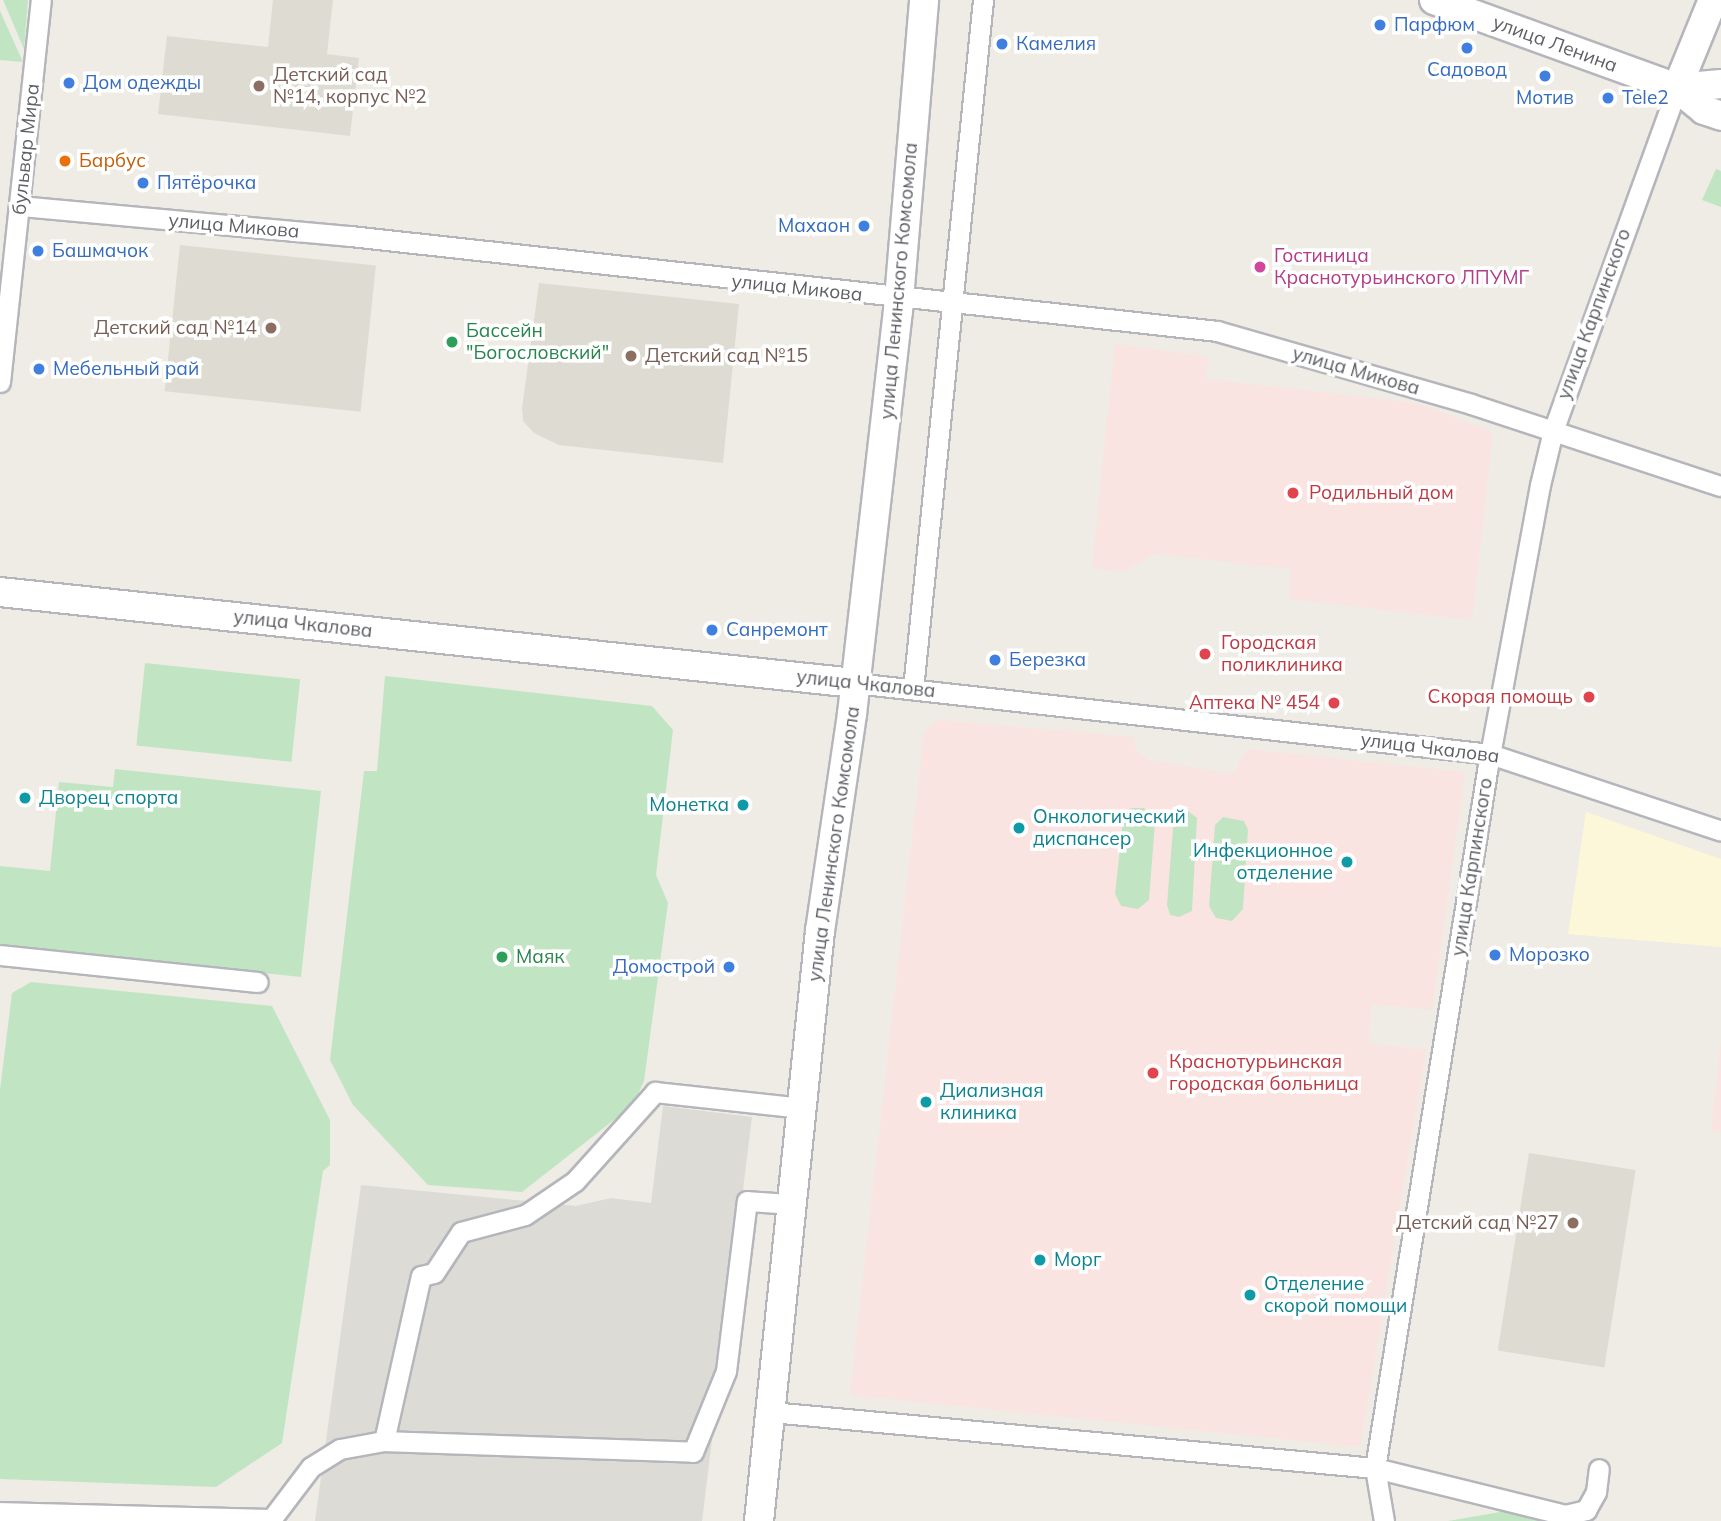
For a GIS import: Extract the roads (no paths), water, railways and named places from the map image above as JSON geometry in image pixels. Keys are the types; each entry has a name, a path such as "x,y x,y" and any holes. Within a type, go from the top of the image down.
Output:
{"main road":[{"name":"улица Ленинского Комсомола","path":"759,1521 820,930 855,683 898,298 924,0"},
{"name":"улица Ленина","path":"1434,0 1676,88 1704,110 1721,117"},
{"name":"улица Карпинского","path":"1676,88 1713,0"},
{"name":"улица Ленина","path":"1676,88 1721,84"},
{"name":"улица Чкалова","path":"0,592 855,683"}],"street":[{"name":"бульвар Мира","path":"0,382 41,0"},
{"path":"913,689 983,0"},
{"name":"улица Карпинского","path":"1384,1521 1375,1468 1490,754 1553,431 1676,88"},
{"name":"улица Микова","path":"20,206 349,236 952,305 1217,331 1553,431 1721,486"},
{"name":"улица Чкалова","path":"855,683 1490,754 1721,831"},
{"path":"0,955 258,982"},
{"path":"384,1441 421,1276 435,1273 461,1232 524,1215 575,1181 655,1092 802,1108"},
{"path":"0,1512 270,1520 311,1467 340,1449 384,1441 692,1452 726,1371 747,1201 792,1203"},
{"path":"771,1412 1375,1468 1565,1515 1586,1510 1597,1492 1599,1469"}],"place":[{"name":"Парфюм","path":"1380,25"},
{"name":"Камелия","path":"1002,44"},
{"name":"Садовод","path":"1467,48"},
{"name":"Мотив","path":"1545,76"},
{"name":"Дом одежды","path":"69,83"},
{"name":"Детский сад №14, корпус №2","path":"259,86"},
{"name":"Tele2","path":"1608,98"},
{"name":"Барбус","path":"65,161"},
{"name":"Пятёрочка","path":"143,183"},
{"name":"Махаон","path":"864,226"},
{"name":"Башмачок","path":"38,251"},
{"name":"Гостиница Краснотурьинского ЛПУМГ","path":"1260,267"},
{"name":"Детский сад №14","path":"271,328"},
{"name":"Бассейн \"Богословский\"","path":"452,342"},
{"name":"Детский сад №15","path":"631,356"},
{"name":"Мебельный рай","path":"39,369"},
{"name":"Родильный дом","path":"1293,493"},
{"name":"Санремонт","path":"712,630"},
{"name":"Городская поликлиника","path":"1205,654"},
{"name":"Березка","path":"995,660"},
{"name":"Скорая помощь","path":"1589,697"},
{"name":"Аптека № 454","path":"1334,703"},
{"name":"Дворец спорта","path":"25,798"},
{"name":"Монетка","path":"743,805"},
{"name":"Онкологический диспансер","path":"1019,828"},
{"name":"Инфекционное отделение","path":"1347,862"},
{"name":"Морозко","path":"1495,955"},
{"name":"Маяк","path":"502,957"},
{"name":"Домострой","path":"729,967"},
{"name":"Краснотурьинская городская больница","path":"1153,1073"},
{"name":"Диализная клиника","path":"926,1102"},
{"name":"Детский сад №27","path":"1573,1223"},
{"name":"Морг","path":"1040,1260"},
{"name":"Отделение скорой помощи","path":"1250,1295"}]}
